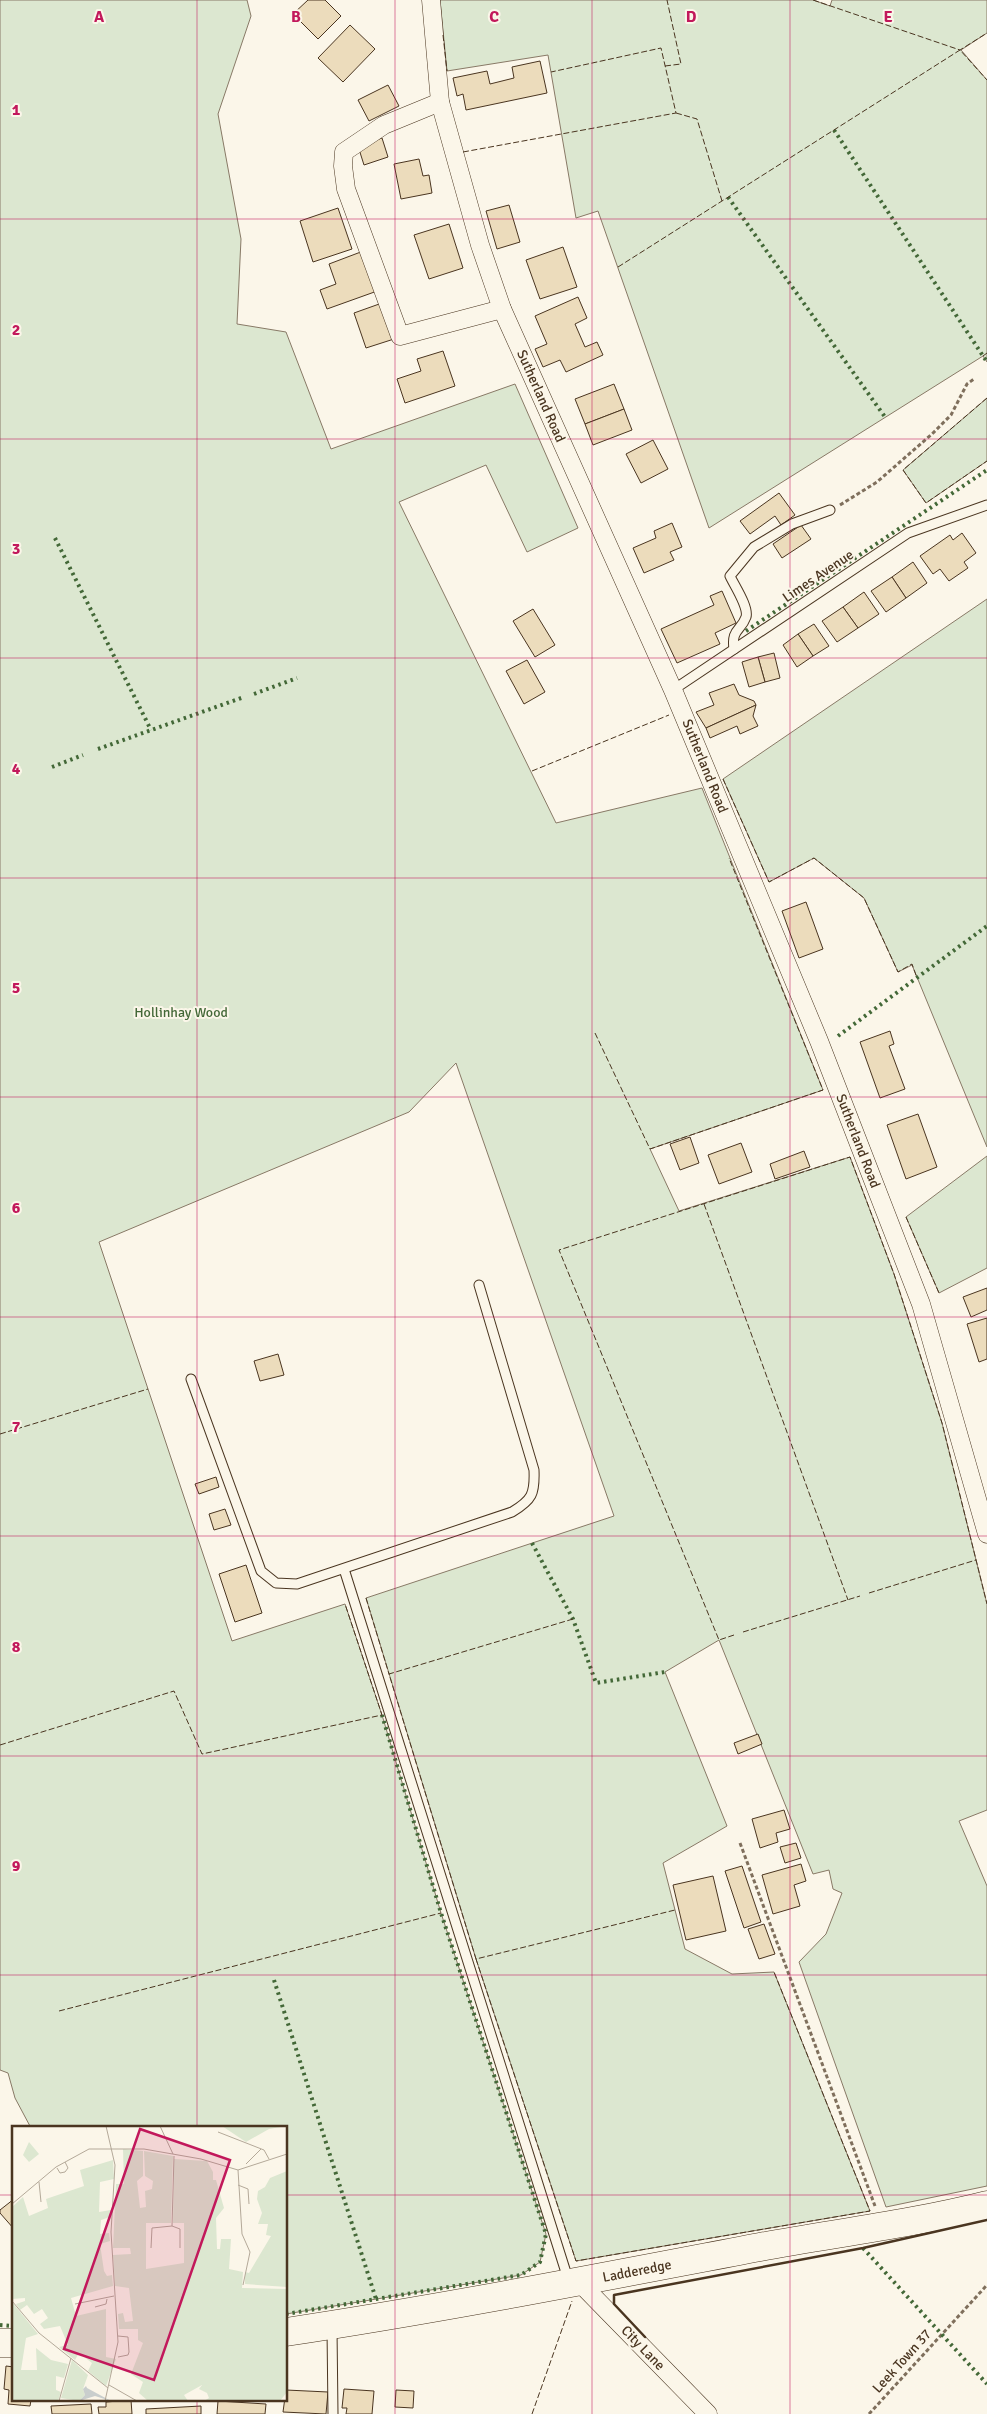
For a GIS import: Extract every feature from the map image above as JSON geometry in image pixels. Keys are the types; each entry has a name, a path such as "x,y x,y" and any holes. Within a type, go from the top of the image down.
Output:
{"highway":[{"name":"Ladderedge","path":"288,2332 574,2283 763,2247 883,2227 987,2205"}],"street":[{"name":"Sutherland Road","path":"431,0 440,102 480,245 502,309 673,690 819,1041 922,1304 987,1534"},
{"path":"440,102 384,125 344,152 343,166 346,189 400,336 502,309"},
{"name":"City Lane","path":"574,2283 708,2414"}],"lane":[{"name":"Limes Avenue","path":"673,690 908,533 987,505"},
{"path":"734,649 733,636 746,616 745,605 730,576 754,547 792,524 830,510"},
{"path":"191,1379 261,1571 276,1583 297,1584 344,1569 512,1512 527,1503 534,1489 534,1470 479,1285"},
{"path":"344,1569 574,2283"},
{"path":"332,2324 333,2414"}],"path":[{"path":"830,510 845,503 877,482 932,434 951,415 967,384 974,379"},
{"path":"740,1843 883,2227"},
{"name":"Leek Town 37","path":"869,2414 987,2285"}],"green space":[{"name":"Hollinhay Wood","path":"0,0 247,0 251,16 218,114 241,239 237,324 286,332 331,449 515,384 578,528 527,552 486,465 399,502 556,823 702,788 823,1090 650,1149 679,1211 850,1157 894,1274 942,1423 987,1604 987,1810 959,1821 987,1886 987,2186 886,2207 799,1962 826,1934 842,1893 833,1889 829,1870 813,1874 719,1640 665,1672 727,1826 663,1863 685,1949 732,1974 774,1972 870,2211 576,2261 476,1959 366,1598 614,1516 456,1063 409,1112 99,1242 232,1641 345,1604 382,1715 441,1913 546,2234 540,2262 521,2275 288,2314 288,2126 30,2126 15,2098 8,2073 0,2070"},
{"path":"440,0 813,0 830,6 832,0 987,0 987,33 961,50 987,80 987,362 983,356 709,528 598,211 576,218 548,55 447,71"},
{"path":"987,398 987,461 926,503 903,470"},
{"path":"987,599 987,1147 912,965 898,972 864,898 814,858 769,882 723,779"},
{"path":"987,1156 987,1268 939,1293 906,1217"}],"building":[{"path":"308,0 325,0 341,16 318,39 293,14"},
{"path":"350,25 375,49 343,82 318,58"},
{"path":"540,61 547,93 466,110 463,94 457,96 453,78 487,71 490,84 514,78 512,67"},
{"path":"388,85 399,106 369,121 358,100"},
{"path":"382,138 388,157 364,165 358,146"},
{"path":"419,159 423,176 429,175 432,193 401,199 394,164"},
{"path":"509,205 520,242 497,249 486,211"},
{"path":"338,208 352,249 313,262 300,221"},
{"path":"449,224 463,268 429,279 414,235"},
{"path":"563,247 577,287 540,299 526,260"},
{"path":"366,250 380,290 327,309 320,290 336,284 329,264"},
{"path":"578,297 587,318 575,324 585,347 597,342 603,355 566,372 560,360 543,367 535,349 547,344 535,316"},
{"path":"382,303 394,339 366,348 354,313"},
{"path":"443,351 455,386 405,403 397,379 421,371 417,359"},
{"path":"614,384 624,409 585,424 575,399"},
{"path":"624,409 632,430 593,445 585,424"},
{"path":"653,440 668,469 641,483 626,454"},
{"path":"779,493 795,515 781,525 775,516 750,534 740,521"},
{"path":"672,523 682,547 670,552 674,560 644,573 633,548 656,538 654,531"},
{"path":"801,525 811,539 782,558 773,544"},
{"path":"962,533 976,553 964,562 968,568 949,581 940,569 933,574 920,556 950,535 953,540"},
{"path":"913,562 927,583 906,598 892,577"},
{"path":"892,577 906,598 886,612 871,591"},
{"path":"722,591 736,623 715,633 720,644 677,663 661,629 714,605 710,596"},
{"path":"864,592 879,614 858,628 843,607"},
{"path":"843,607 858,628 837,642 822,621"},
{"path":"533,609 555,645 535,657 513,621"},
{"path":"814,624 829,646 813,656 798,634"},
{"path":"798,634 813,656 797,667 783,645"},
{"path":"774,653 780,678 765,682 758,657"},
{"path":"758,657 765,682 749,687 742,662"},
{"path":"527,660 545,692 524,704 506,671"},
{"path":"734,684 739,695 754,701 756,705 706,728 696,712 714,705 709,693"},
{"path":"756,705 753,716 758,726 740,734 737,726 710,738 706,728"},
{"path":"806,902 823,949 799,958 782,911"},
{"path":"890,1031 894,1044 889,1046 905,1089 880,1098 860,1042"},
{"path":"918,1114 937,1167 906,1179 887,1125"},
{"path":"690,1137 699,1163 680,1170 670,1144"},
{"path":"741,1143 752,1172 719,1184 708,1155"},
{"path":"804,1151 810,1167 775,1179 770,1164"},
{"path":"987,1288 987,1310 971,1317 963,1297"},
{"path":"987,1318 987,1359 979,1362 967,1324"},
{"path":"278,1354 284,1375 260,1381 254,1361"},
{"path":"216,1477 219,1487 199,1494 195,1484"},
{"path":"225,1509 231,1525 214,1530 209,1514"},
{"path":"246,1565 262,1613 235,1622 219,1574"},
{"path":"758,1734 762,1744 738,1754 734,1743"},
{"path":"784,1810 790,1829 776,1833 778,1842 760,1848 752,1819"},
{"path":"796,1843 801,1858 785,1863 780,1847"},
{"path":"801,1864 806,1881 794,1885 800,1906 773,1914 762,1875"},
{"path":"742,1866 761,1922 744,1928 725,1871"},
{"path":"713,1876 726,1931 686,1940 673,1885"},
{"path":"764,1924 775,1954 759,1959 748,1929"},
{"path":"12,2201 12,2227 0,2213 0,2210"},
{"path":"6,2366 12,2367 12,2402 31,2402 30,2406 8,2404 9,2390 4,2389"},
{"path":"344,2389 374,2391 372,2414 346,2414 347,2408 342,2408"},
{"path":"288,2390 328,2392 326,2414 283,2412 284,2402 288,2402"},
{"path":"396,2390 414,2391 413,2408 395,2407"},
{"path":"106,2402 131,2402 132,2414 99,2414 98,2407 106,2407"},
{"path":"218,2402 266,2404 265,2414 217,2414"},
{"path":"91,2404 92,2414 52,2414 51,2406"},
{"path":"201,2406 201,2414 146,2414 146,2409"}],"hedge":[{"path":"834,130 987,362"},
{"path":"728,197 885,417"},
{"path":"746,631 987,470"},
{"path":"55,538 151,730"},
{"path":"254,694 297,678"},
{"path":"98,749 244,697"},
{"path":"52,767 83,755"},
{"path":"838,1036 987,926"},
{"path":"532,1543 573,1619 596,1683 665,1672"},
{"path":"288,2314 521,2275 540,2262 546,2234 441,1913 382,1715"},
{"path":"274,1980 376,2299"},
{"path":"863,2248 987,2384"},
{"path":"0,2325 12,2326"}],"fence":[{"path":"665,66 681,64 667,0"},
{"path":"813,0 960,50 987,33"},
{"path":"443,35 447,71"},
{"path":"463,152 676,113 661,48 551,72"},
{"path":"618,267 960,50 987,80"},
{"path":"676,113 697,119 722,201"},
{"path":"983,356 987,353"},
{"path":"987,398 903,470 926,503 987,461"},
{"path":"532,771 669,715"},
{"path":"723,779 769,882 814,858 864,898 898,972 912,964 917,978"},
{"path":"595,1033 650,1149 823,1090 729,858"},
{"path":"734,1635 719,1640 559,1250 850,1157 894,1274 942,1423 987,1604"},
{"path":"704,1204 848,1600"},
{"path":"906,1217 939,1293"},
{"path":"0,1434 148,1389"},
{"path":"869,1593 976,1560"},
{"path":"743,1632 860,1596"},
{"path":"366,1598 389,1674"},
{"path":"0,1745 174,1691 202,1754 382,1715 345,1604"},
{"path":"573,1619 389,1674 476,1959 675,1910"},
{"path":"59,2011 441,1913"},
{"path":"476,1959 576,2261 870,2211 774,1972"},
{"path":"532,2414 572,2301"}],"wall":[{"path":"645,2337 614,2304 614,2295 863,2248 987,2220"}]}
